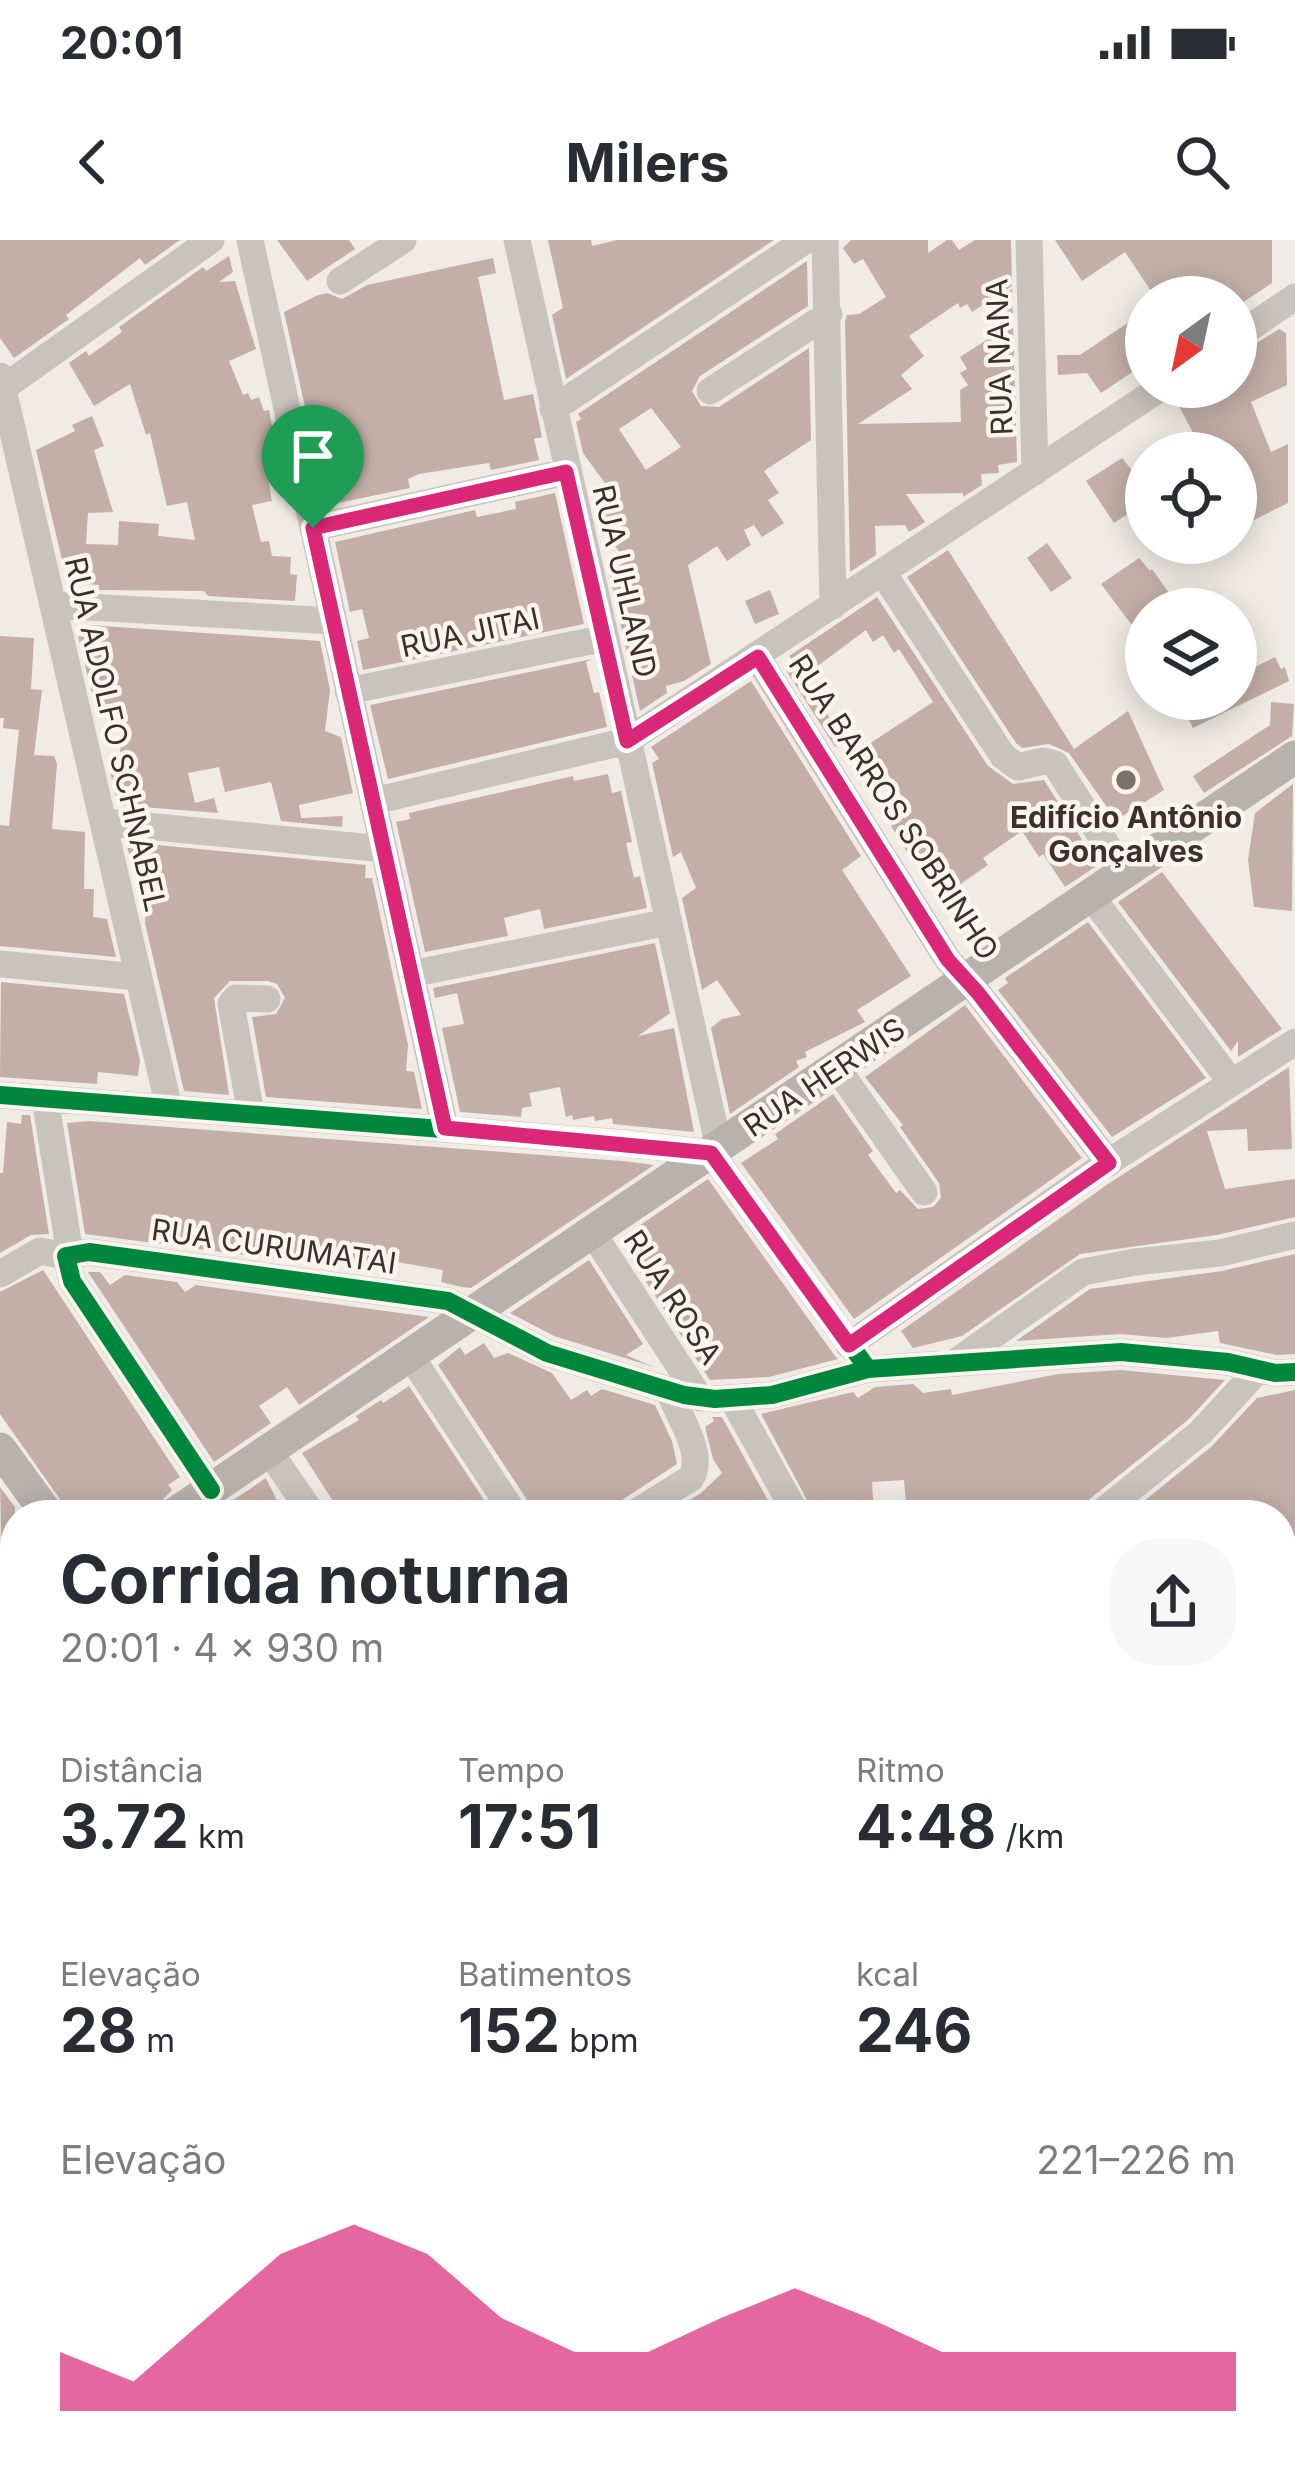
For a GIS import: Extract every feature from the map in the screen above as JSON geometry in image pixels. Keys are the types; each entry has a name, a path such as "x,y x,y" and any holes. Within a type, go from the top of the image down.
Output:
{"main road":[{"name":"RUA HERWIS","path":"196,1500 1295,757"},
{"path":"0,1449 37,1500"}],"street":[{"path":"2,382 211,240"},
{"path":"250,240 445,1128"},
{"path":"340,280 403,240"},
{"name":"RUA UHLAND","path":"517,240 715,1150"},
{"path":"553,409 806,240"},
{"path":"825,240 833,606"},
{"name":"RUA NANA","path":"1028,240 1035,472"},
{"path":"1257,323 1295,297"},
{"path":"710,391 829,314"},
{"name":"RUA ADOLFO SCHNABEL","path":"2,382 169,1108"},
{"path":"374,801 627,741 1131,408"},
{"path":"313,528 566,472"},
{"path":"884,573 1003,756 1018,766 1054,764 1124,872"},
{"path":"54,605 334,621"},
{"name":"RUA JITAI","path":"348,691 605,638"},
{"name":"RUA BARROS SOBRINHO","path":"758,657 948,960 1109,1163"},
{"path":"104,822 383,849"},
{"path":"1090,895 1232,1083"},
{"path":"411,974 669,922"},
{"path":"0,964 138,977"},
{"path":"251,1114 231,1004 236,998 266,999"},
{"path":"849,1345 1109,1163 1295,1042"},
{"path":"837,1068 924,1192"},
{"path":"0,1095 715,1150 868,1369"},
{"path":"45,1098 72,1281 211,1490"},
{"name":"RUA ROSA","path":"592,1232 700,1398"},
{"path":"952,1364 1083,1272 1220,1252 1295,1235"},
{"name":"RUA CURUMATAI","path":"0,1274 35,1252 89,1252 448,1301 547,1353 700,1398 772,1395 868,1369 1121,1352 1295,1372"},
{"path":"410,1355 505,1500"},
{"path":"1117,1500 1201,1432 1257,1371"},
{"path":"656,1500 691,1478 696,1469 695,1453 669,1390"},
{"path":"733,1400 789,1500"},
{"path":"269,1451 303,1500"}],"building":[{"path":"0,240 180,240 145,265 140,258 66,315 69,319 14,358 0,338"},
{"path":"277,240 349,240 355,249 307,281"},
{"path":"548,240 591,240 592,246 617,240 774,240 566,379 552,315 563,308"},
{"path":"851,240 928,240 928,253 947,240 959,250 975,240 1011,240 1012,286 972,312 967,304 960,308 958,303 909,336 924,356 901,375 912,389 858,424 961,422 960,390 968,385 960,373 967,369 960,357 1002,330 1004,294 1012,289 1017,462 998,465 999,473 981,474 982,485 963,497 963,493 906,494 925,522 909,532 905,525 875,526 876,555 850,572 845,322 847,315 859,314 886,297 863,259 854,264 843,248"},
{"path":"1055,240 1272,240 1272,283 1257,293 1257,276 1141,276 1125,252 1082,281"},
{"path":"229,256 233,272 219,282 235,281 256,349 229,361 243,395 248,393 251,400 259,397 264,411 269,410 276,447 263,450 272,501 252,505 261,542 269,541 272,556 291,557 290,574 297,575 295,601 208,596 204,591 99,590 99,585 75,583 77,565 63,564 36,450 75,431 72,425 92,416 104,446 94,450 113,512 88,513 86,544 118,545 119,521 159,524 158,536 195,540 187,502 167,506 150,433 146,435 130,384 94,406 69,363 86,351 89,356 122,332 119,327 203,267 206,271"},
{"path":"493,258 496,273 478,277 504,400 533,394 542,437 534,439 539,460 491,470 489,463 419,474 408,479 410,488 333,504 331,496 325,497 284,312 327,293 342,299 367,285"},
{"path":"807,261 808,306 700,376 692,391 701,406 719,407 809,348 811,440 764,471 779,493 768,500 784,523 762,537 754,525 744,530 751,545 727,561 717,546 688,565 711,664 666,686 667,693 640,711 609,572 625,562 594,504 612,493 583,453 578,414","holes":["651,408 681,447 646,470 619,429"]},
{"path":"1125,325 1125,377 1101,393 1087,373 1058,375 1057,355 1080,355"},
{"path":"1279,329 1286,333 1287,385 1257,399 1257,343"},
{"path":"1180,408 1253,408 1271,452 1288,444 1288,503 1257,518 1257,432 1193,432"},
{"path":"1122,458 1125,516 1114,523 1086,481"},
{"path":"555,493 584,624 363,670 357,641 369,638 362,609 350,612 335,542 475,510 477,517 516,509 515,502"},
{"path":"1047,543 1072,578 1051,592 1027,558"},
{"path":"948,550 1074,749 1125,713 1164,790 1116,820 1069,753 1049,744 1022,748 907,577"},
{"path":"1130,564 1144,564 1166,588 1125,588 1125,616 1101,584"},
{"path":"770,590 779,614 755,624 745,601"},
{"path":"877,597 988,766 1013,784 1044,780 1098,865 1065,887 1022,831 983,858 988,865 946,894 941,886 936,889 891,826 912,812 869,744 933,702 899,649 894,653 883,635 873,642 866,630 804,676 844,741 835,747 786,670 795,664 789,656"},
{"path":"88,625 320,641 330,690 325,731 341,737 353,793 299,805 301,818 343,816 342,827 281,821 271,782 225,792 219,767 188,773 195,803 214,798 218,813 118,805 108,763 119,765 124,705 94,703 78,636 87,637"},
{"path":"0,636 34,638 31,689 42,690 34,755 54,756 57,764 52,829 85,832 84,889 94,889 93,917 107,919 116,957 0,946 0,825 9,826 19,730 3,728 4,718 0,718"},
{"path":"1275,657 1289,681 1257,697 1257,666"},
{"path":"592,659 586,662 607,727 388,779 370,705"},
{"path":"751,681 861,856 842,870 911,976 857,1010 865,1022 805,1052 807,1057 796,1061 799,1067 730,1114 711,1028 722,1019 741,1015 717,980 702,990 682,898 696,888 681,852 673,857 652,763 659,759 651,747"},
{"path":"1271,702 1294,704 1292,736 1204,793 1193,776 1270,725"},
{"path":"608,774 612,793 621,791 632,842 626,843 647,908 544,929 540,909 504,918 508,936 425,952 396,822 410,819 409,813 573,776 574,781"},
{"path":"1293,784 1292,911 1254,907 1248,860 1255,813"},
{"path":"126,842 366,865 365,878 372,878 408,1045 406,1071 414,1072 422,1109 266,1097 252,1017 276,1014 285,998 277,984 268,981 230,981 214,998 229,1095 184,1091 145,923 148,868 132,866"},
{"path":"1162,872 1282,1029 1238,1057 1238,1041 1231,1051 1118,902"},
{"path":"1088,922 1206,1078 1112,1137 998,990 1008,983 1005,978"},
{"path":"655,943 670,1013 638,1036 674,1028 694,1132 613,1124 612,1118 595,1121 594,1116 573,1120 572,1115 566,1117 560,1087 529,1093 532,1106 522,1108 521,1117 460,1112 442,1028 464,1024 457,993 435,998 433,988"},
{"path":"1,982 124,994 140,1060 138,1076 98,1072 97,1084 0,1077"},
{"path":"965,1005 1082,1158 854,1319 741,1163 833,1094 896,1193 900,1190 918,1209 933,1207 941,1198 939,1183 900,1127 903,1125 865,1077"},
{"path":"1289,1067 1292,1149 1248,1151 1247,1129 1207,1131 1225,1189 1295,1179 1295,1217 1217,1235 1080,1254 962,1336 913,1348 901,1331 1108,1184"},
{"path":"22,1115 30,1115 49,1234 31,1235 0,1253 0,1173 7,1122 21,1124"},
{"path":"67,1123 654,1165 471,1288 441,1282 443,1270 380,1259 379,1265 336,1260 335,1267 85,1234"},
{"path":"708,1179 838,1359 769,1377 710,1380 628,1254 634,1250 624,1236"},
{"path":"1295,1254 1295,1354 1277,1355 1220,1343 1218,1331 1166,1338 1120,1334 1016,1341 1090,1289 1222,1271"},
{"path":"589,1260 643,1344 626,1355 654,1367 554,1336 510,1313"},
{"path":"43,1270 180,1477 168,1485 172,1490 162,1500 60,1500 0,1414 0,1292"},
{"path":"88,1272 100,1272 110,1285 125,1275 177,1282 185,1292 196,1285 429,1317 299,1405 287,1387 259,1406 271,1423 214,1462"},
{"path":"484,1343 494,1358 508,1353 552,1373 571,1400 587,1390 591,1396 602,1389 655,1405 677,1464 622,1500 527,1500 438,1365 460,1347 465,1355"},
{"path":"1121,1370 1225,1380 1189,1419 1088,1500 906,1500 904,1480 872,1482 873,1500 807,1500 761,1414 853,1392 858,1398 875,1387 913,1384 923,1393 951,1389 952,1395 1058,1374"},
{"path":"409,1386 484,1500 332,1500 302,1453 359,1420 356,1416 381,1400"},
{"path":"1295,1390 1295,1500 1145,1500 1212,1446 1257,1398"},
{"path":"712,1417 722,1417 768,1500 690,1500 722,1473 705,1427 714,1421"},
{"path":"266,1478 277,1500 233,1500"}],"cycle path":[{"path":"0,1095 711,1153 868,1369"},
{"path":"211,1490 72,1281 66,1256 89,1252 448,1301 547,1353 684,1395 715,1399 772,1395 868,1369 1121,1352 1295,1372"}],"place":[{"name":"Edifício Antônio Gonçalves","path":"1126,780"}],"route":[{"path":"566,472 627,741 758,657 948,960 1109,1163 849,1345 711,1153 445,1128 313,528 566,472"}]}
